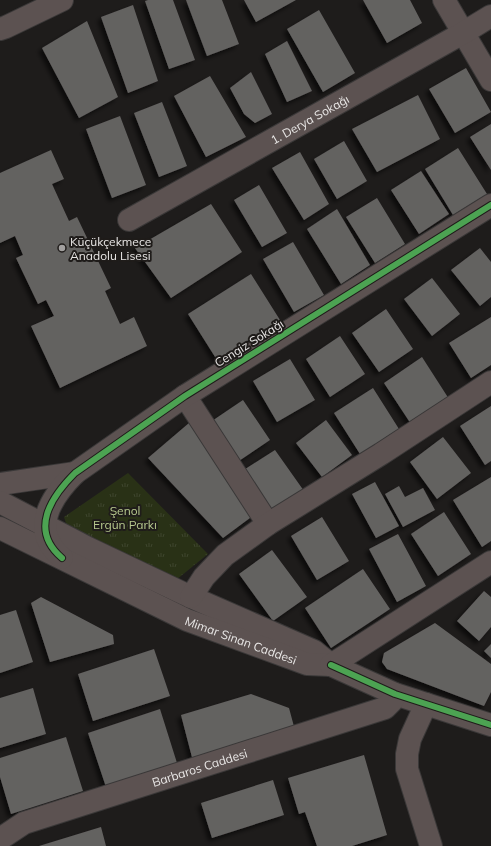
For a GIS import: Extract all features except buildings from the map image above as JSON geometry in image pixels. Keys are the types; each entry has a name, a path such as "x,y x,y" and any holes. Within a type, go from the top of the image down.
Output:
{"street":[{"path":"0,29 62,0"},
{"path":"444,0 491,80"},
{"name":"1. Derya Sokağı","path":"129,220 491,16"},
{"name":"Cengiz Sokağı","path":"46,525 45,518 49,507 63,485 75,473 185,396 490,209"},
{"path":"191,597 204,577 225,555 268,524 382,454 491,382"},
{"path":"185,396 268,524"},
{"name":"Cengiz Sokağı","path":"0,484 75,473"},
{"path":"0,502 88,548 191,597 314,651 331,665 491,562"},
{"path":"46,525 49,543 53,550 62,558"},
{"name":"Mimar Sinan Caddesi","path":"0,528 187,620 306,664 331,665 395,694 491,725"},
{"name":"Barbaros Caddesi","path":"2,836 24,823 385,708 392,701 395,694"},
{"path":"426,704 410,739 407,754 407,769 431,846"}],"green space":[{"name":"Şenol Ergün Parkı","path":"128,473 208,554 176,580 67,526 64,517"}],"cycle path":[{"path":"62,558 52,547 47,536 45,525 47,514 58,492 75,473 185,396 491,205"},
{"path":"331,665 395,694 491,725"}],"place":[{"name":"Küçükçekmece Anadolu Lisesi","path":"62,248"}]}
